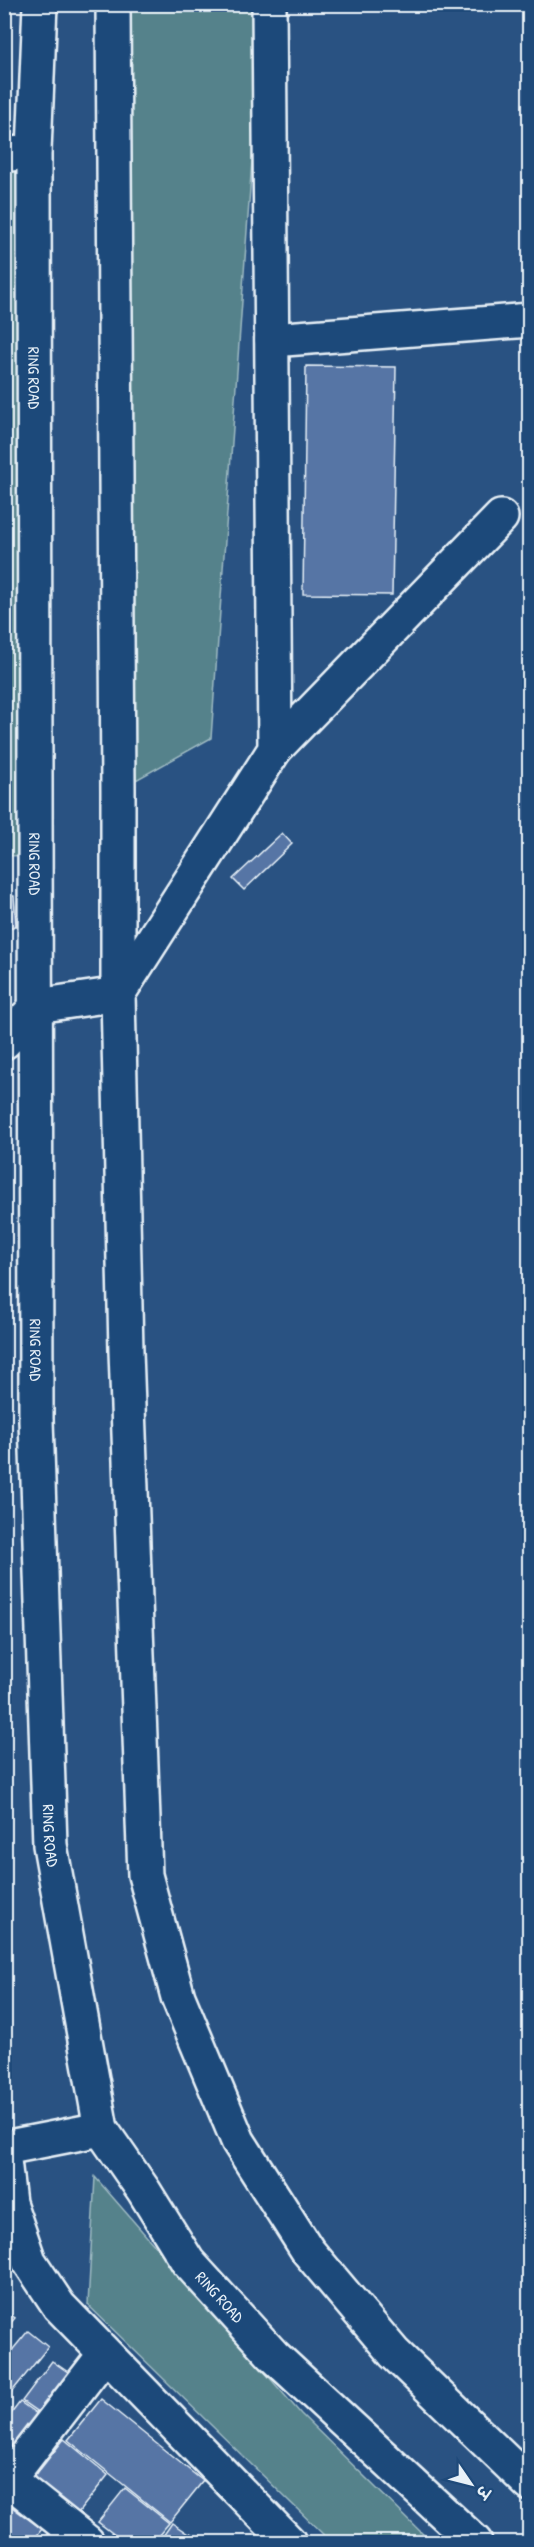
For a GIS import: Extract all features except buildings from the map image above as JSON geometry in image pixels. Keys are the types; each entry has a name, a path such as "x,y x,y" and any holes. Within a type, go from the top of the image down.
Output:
{"main road":[{"name":"RING ROAD","path":"40,4 19,153 37,1006 36,1420 50,1845 101,2129 144,2191 188,2262 273,2355 475,2542"},
{"path":"113,4 118,994 126,1351 146,1875 178,1997 238,2141 308,2251 394,2354 530,2484"},
{"path":"269,4 275,749"},
{"path":"272,340 530,320"},
{"path":"4,1042 37,1006 118,994 275,749 501,517"},
{"path":"4,2148 101,2129"},
{"path":"4,2160 7,2205 29,2261 59,2306 289,2542"},
{"path":"87,2542 6,2478 105,2354"}],"green space":[{"path":"4,5 8,5 12,112 5,113"},
{"path":"113,5 263,5 211,738 118,790"},
{"path":"34,151 37,855 5,856 4,155"},
{"path":"95,2177 301,2414 431,2542 331,2542 88,2305"}]}
